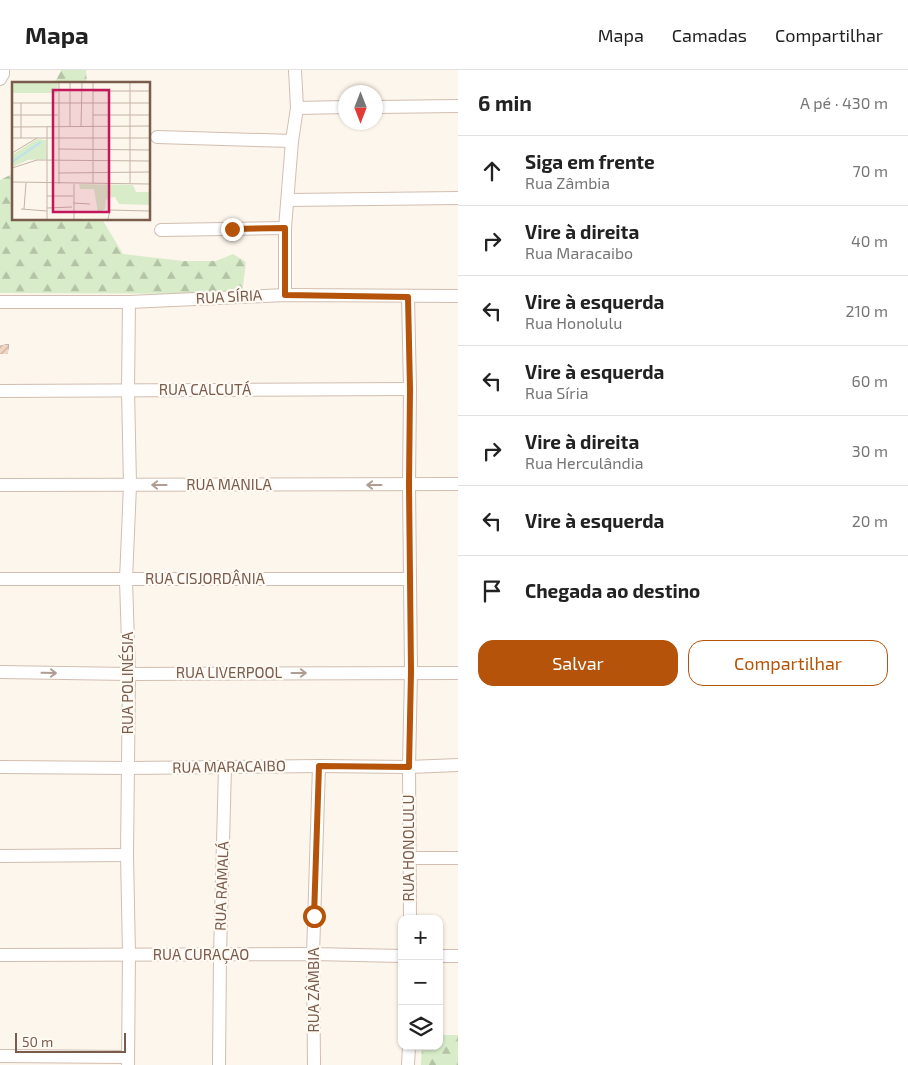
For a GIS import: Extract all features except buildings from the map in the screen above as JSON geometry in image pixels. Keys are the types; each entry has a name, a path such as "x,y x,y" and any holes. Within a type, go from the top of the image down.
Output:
{"street":[{"path":"0,79 3,70"},
{"path":"285,295 285,228 292,141 297,108 295,70"},
{"path":"383,107 458,106"},
{"path":"297,108 338,107"},
{"path":"158,137 292,141"},
{"path":"288,200 458,198"},
{"path":"161,230 285,228"},
{"name":"RUA SÍRIA","path":"0,302 129,302 285,295 458,296"},
{"name":"RUA HONOLULU","path":"408,297 411,672 409,767 410,915"},
{"name":"RUA POLINÉSIA","path":"128,1061 129,955 127,855 129,674 126,580 130,485 129,302"},
{"name":"RUA CALCUTÁ","path":"0,391 410,389"},
{"name":"RUA MANILA","path":"0,485 458,484"},
{"name":"RUA CISJORDÂNIA","path":"0,579 410,579"},
{"name":"RUA LIVERPOOL","path":"0,672 129,674 458,673"},
{"name":"RUA MARACAIBO","path":"0,767 409,767 458,765"},
{"name":"RUA ZÂMBIA","path":"314,1065 313,954 319,766"},
{"name":"RUA RAMALÁ","path":"219,1065 225,767"},
{"path":"0,856 127,855"},
{"path":"410,858 458,858"},
{"name":"RUA CURAÇAO","path":"0,955 313,954 398,956"},
{"path":"443,956 458,956"},
{"path":"408,1065 409,1050"},
{"path":"0,1056 128,1061"}],"green space":[{"path":"61,70 86,70 87,82 53,82"},
{"path":"12,174 12,220 103,220 123,254 183,261 216,261 233,254 246,262 242,294 0,293 0,180"},
{"path":"443,1035 458,1035 458,1065 421,1065 422,1050 443,1050"}],"route":[{"path":"232,229 285,228 285,295 408,297 411,672 409,767 319,766 314,916"}]}
